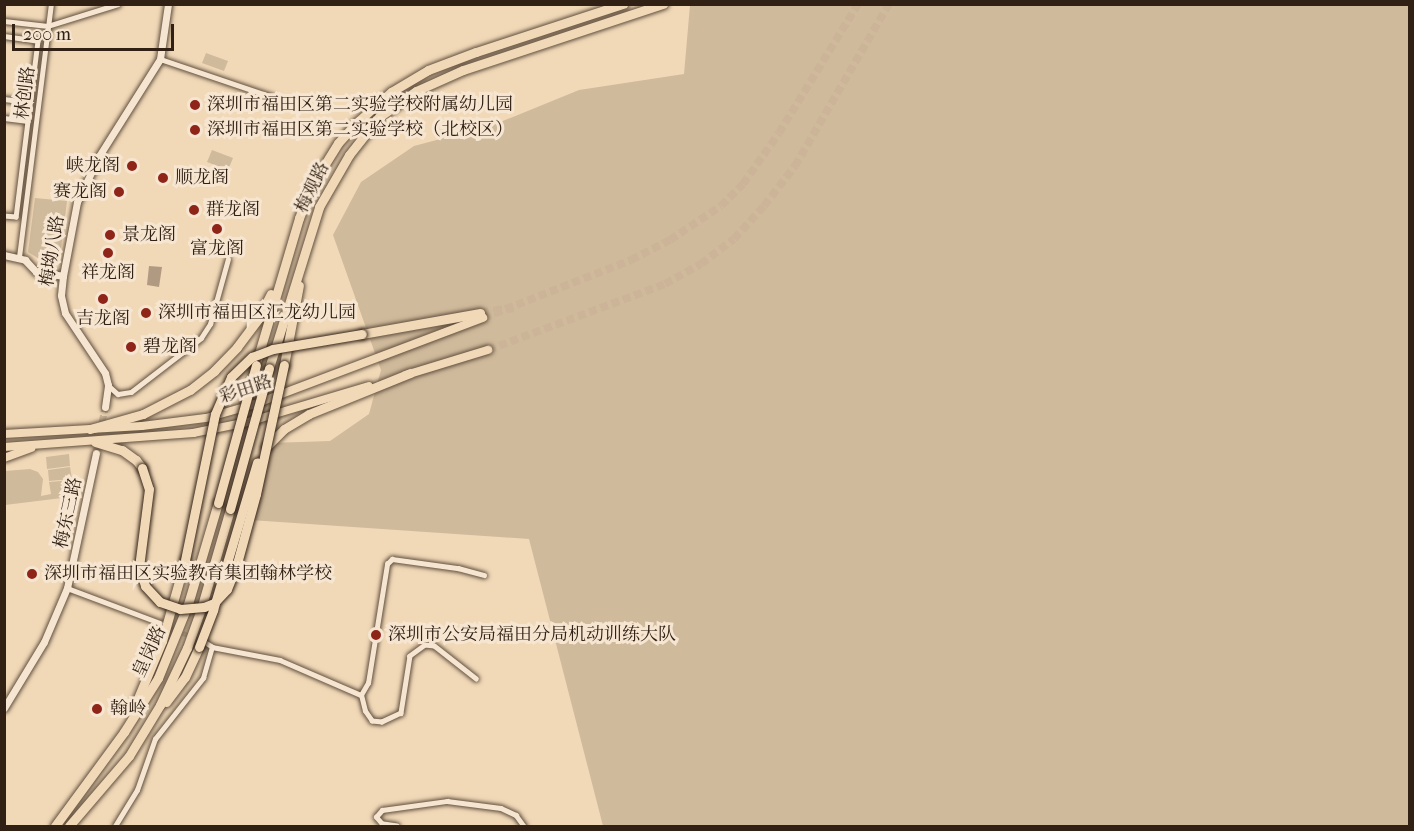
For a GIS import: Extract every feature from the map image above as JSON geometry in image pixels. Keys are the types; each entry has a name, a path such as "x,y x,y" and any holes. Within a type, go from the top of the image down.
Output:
{"highway":[{"name":"梅观路","path":"218,503 298,218 323,165 354,125 391,92 428,70 623,4"},
{"name":"梅观路","path":"230,509 269,368 319,207 364,133 396,104 417,91 464,70 663,4"},
{"path":"94,442 116,447 131,456 142,468 149,489 138,567 145,586 160,602 180,609 195,609 214,603 227,589 236,567 256,495 309,238"},
{"path":"90,429 155,409 190,390 214,371 237,347 258,319 286,259"},
{"path":"124,732 162,641 185,560 215,414 224,388 231,377 252,357 273,349 481,315"},
{"path":"152,721 185,677 202,644 257,462 273,438 296,420 336,401 410,373"},
{"name":"皇岗路","path":"55,826 124,732 168,657 188,604 218,503"},
{"name":"皇岗路","path":"69,826 98,795 142,738 152,721 190,638 230,509"}],"main road":[{"name":"彩田路","path":"4,434 164,424 230,412 481,315"},
{"name":"彩田路","path":"4,447 193,433 248,422 488,350"},
{"path":"4,458 41,445"}],"street":[{"name":"林创路","path":"19,256 51,4"},
{"path":"4,21 48,26 118,4"},
{"name":"梅坳八路","path":"108,385 102,367 65,313 61,295 63,276 73,218 83,189 118,123 160,58 168,4"},
{"path":"4,36 38,41 16,217 4,216"},
{"path":"160,58 274,98"},
{"path":"4,99 30,102"},
{"path":"4,118 28,121"},
{"path":"4,255 19,256 36,272 63,276"},
{"path":"108,385 118,394 131,392 201,338 212,320 228,260"},
{"path":"105,407 108,385"},
{"name":"梅东三路","path":"4,708 44,642 67,588 96,453"},
{"path":"476,680 434,646 425,645 410,656 401,713 382,722 372,721 365,711 361,695 368,683 387,564 392,560 458,568 484,575"},
{"path":"67,588 160,623"},
{"path":"202,644 280,660 361,695"},
{"path":"115,826 138,790 155,739 199,685 212,647"},
{"path":"142,738 155,739"},
{"path":"397,826 382,824 376,817 378,813 382,810 447,801 501,808 516,815 524,826"}],"shaded area":[{"path":"690,5 1409,5 1409,826 603,826 529,539 249,520 270,443 330,441 369,414 381,370 333,235 361,182 414,146 493,125 579,90 684,74"},
{"path":"206,53 228,61 224,71 202,63"},
{"path":"212,150 233,158 228,170 207,162"},
{"path":"35,198 67,201 59,264 46,263 28,252"},
{"path":"149,266 162,267 159,287 147,285"},
{"path":"69,454 70,466 47,469 46,457"},
{"path":"70,467 72,479 49,481 48,470"},
{"path":"30,469 38,472 43,479 41,496 51,494 49,482 72,480 73,491 69,492 70,497 5,505 5,471"}],"tunnel":[{"path":"483,318 631,260 670,240 721,206 743,184 779,133 858,4"},
{"path":"488,350 665,284 701,264 734,239 764,206 795,166 889,4"},
{"path":"480,313 513,307"},
{"path":"96,453 105,407"},
{"path":"165,625 202,641"}],"place":[{"name":"深圳市福田区第二实验学校附属幼儿园","path":"195,105"},
{"name":"深圳市福田区第二实验学校（北校区）","path":"195,130"},
{"name":"峡龙阁","path":"132,166"},
{"name":"顺龙阁","path":"163,178"},
{"name":"赛龙阁","path":"119,192"},
{"name":"群龙阁","path":"194,210"},
{"name":"富龙阁","path":"217,229"},
{"name":"景龙阁","path":"110,235"},
{"name":"祥龙阁","path":"108,253"},
{"name":"吉龙阁","path":"103,299"},
{"name":"深圳市福田区汇龙幼儿园","path":"146,313"},
{"name":"碧龙阁","path":"131,347"},
{"name":"深圳市福田区实验教育集团翰林学校","path":"32,574"},
{"name":"深圳市公安局福田分局机动训练大队","path":"376,635"},
{"name":"翰岭","path":"97,709"}]}
